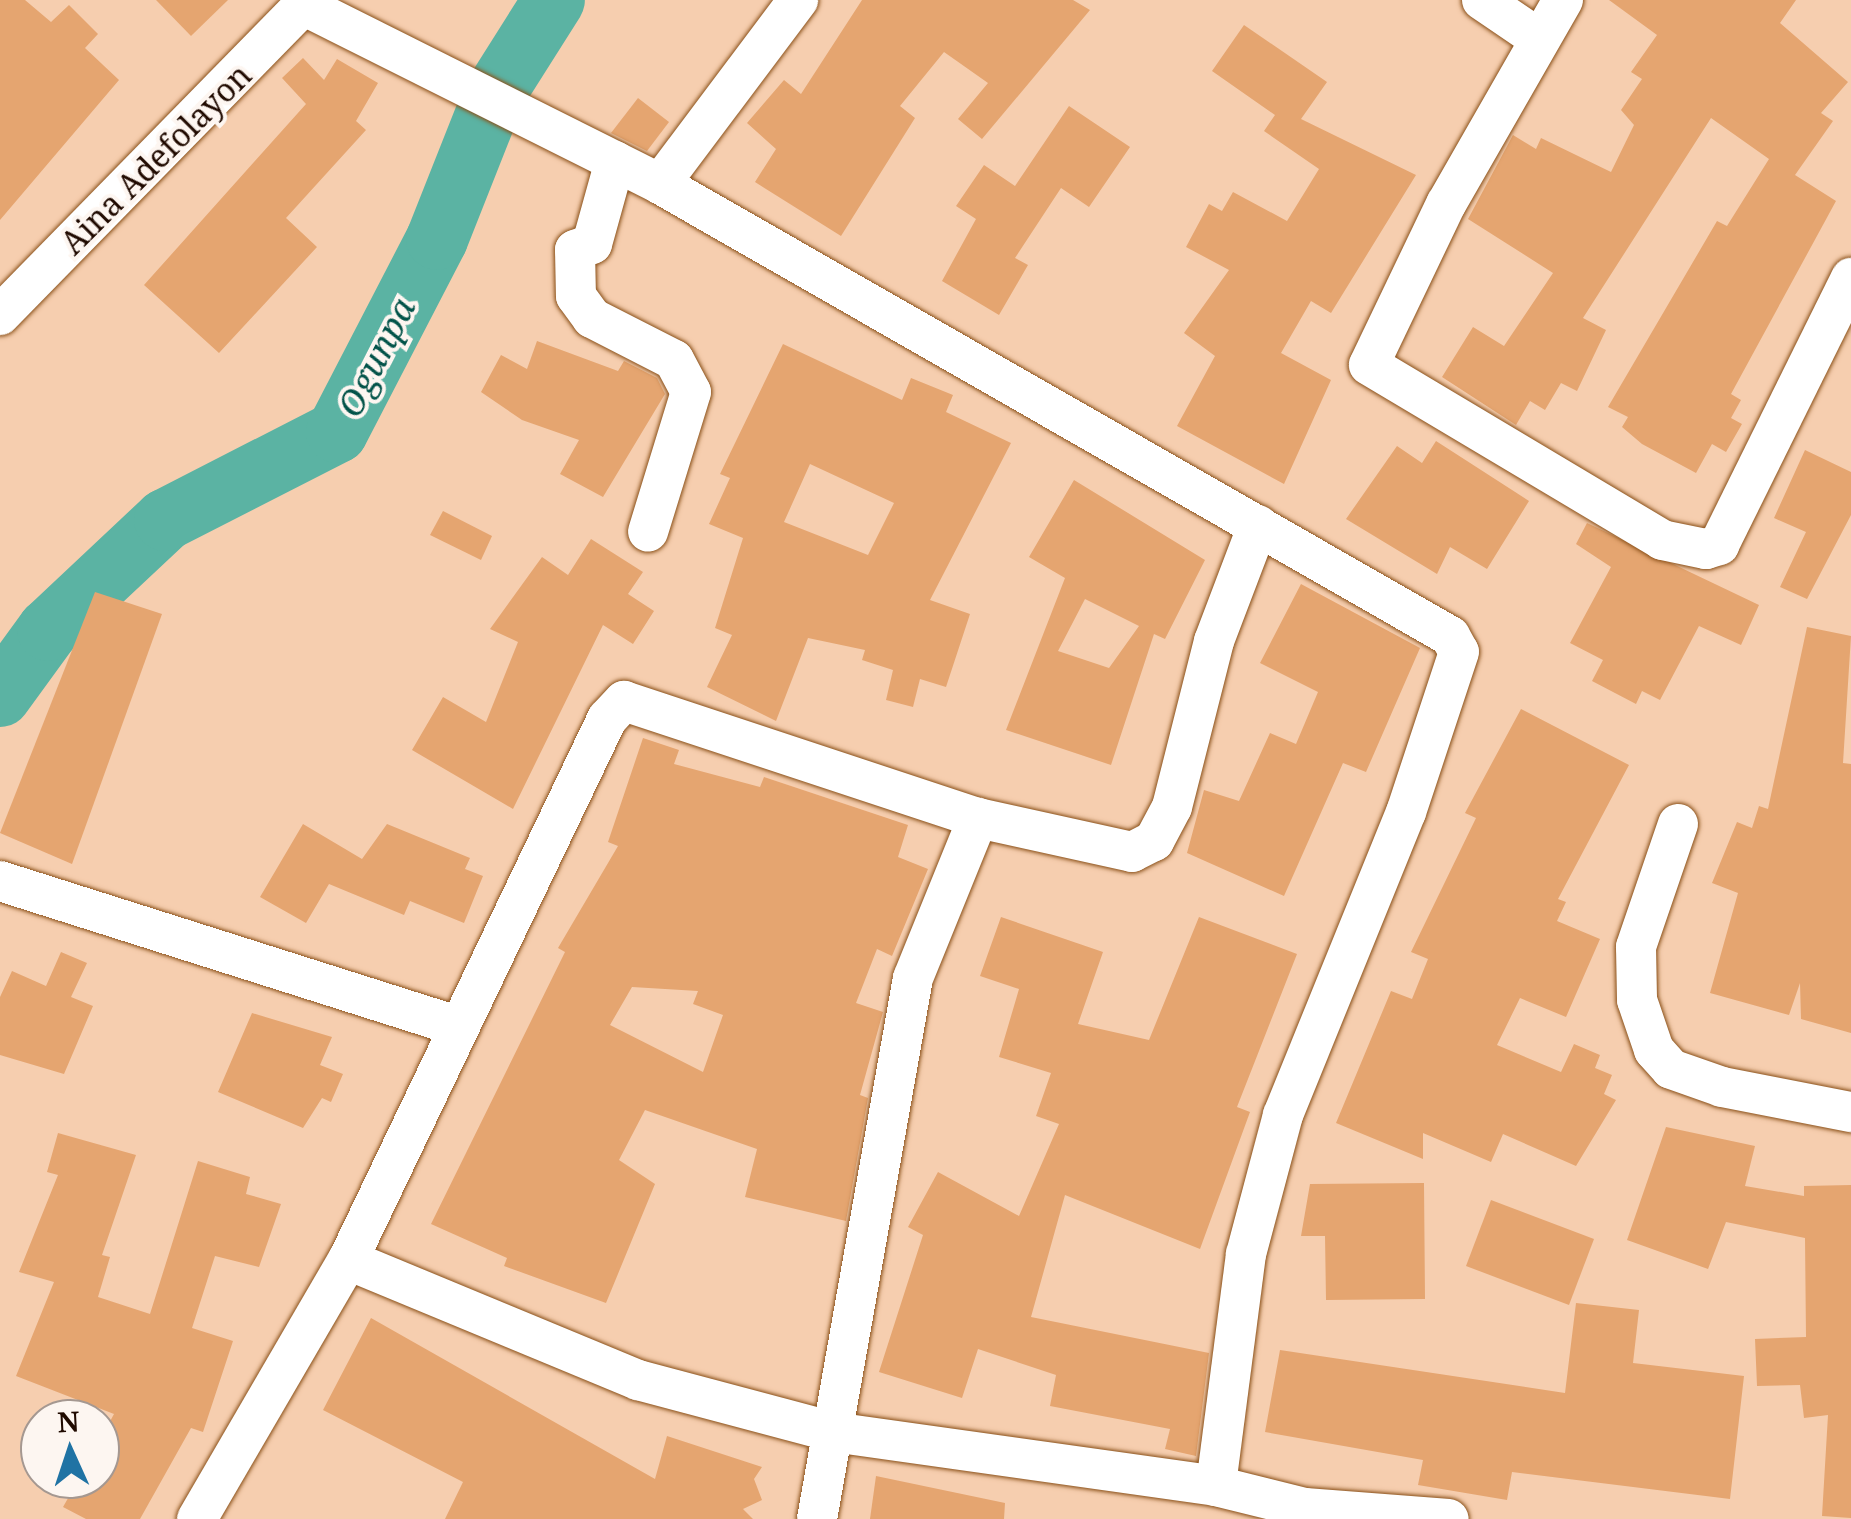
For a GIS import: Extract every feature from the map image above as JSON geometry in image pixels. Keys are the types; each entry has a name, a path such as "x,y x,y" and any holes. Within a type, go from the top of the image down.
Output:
{"street":[{"path":"660,184 798,0"},
{"path":"1482,0 1538,38"},
{"path":"1562,0 1538,38 1369,365 1662,540 1706,549 1719,544 1851,278"},
{"path":"308,4 660,184 1450,636 1459,652 1354,952 1283,1115 1246,1254 1216,1486"},
{"name":"Aina Adefolayon","path":"0,315 308,4"},
{"path":"615,161 592,244 575,250 576,296 592,318 674,360 691,392 648,532"},
{"path":"197,1519 348,1260 456,1026 607,719 624,701 978,818 1132,852 1154,841 1258,525"},
{"path":"817,1519 913,978 978,818"},
{"path":"1678,824 1636,947 1637,1000 1654,1050 1671,1069 1722,1086 1851,1112"},
{"path":"0,881 456,1026"},
{"path":"348,1260 638,1380 833,1432 1216,1486 1305,1514 1449,1519"}],"building":[{"path":"0,0 25,0 51,22 69,5 98,34 85,48 119,80 0,220"},
{"path":"156,0 228,0 191,36"},
{"path":"862,0 1073,0 1090,10 982,139 958,119 988,83 944,52 900,106 915,118 841,236 755,182 776,149 747,123 784,80 801,94"},
{"path":"1609,0 1796,0 1780,23 1848,82 1821,113 1833,121 1795,175 1836,201 1731,394 1741,400 1731,418 1742,424 1726,452 1712,444 1696,473 1642,444 1622,427 1628,417 1608,407 1717,221 1727,226 1769,159 1711,118 1583,318 1606,330 1577,391 1561,383 1545,410 1530,401 1516,425 1442,377 1473,327 1504,346 1553,273 1468,219 1513,135 1536,149 1541,138 1611,172 1634,125 1621,110 1642,79 1631,72 1657,35"},
{"path":"1244,25 1327,82 1301,119 1416,175 1331,313 1311,301 1281,353 1331,380 1284,484 1177,426 1215,356 1184,333 1229,270 1186,247 1209,204 1222,211 1233,192 1287,221 1319,169 1264,131 1275,115 1212,71"},
{"path":"303,58 324,80 337,59 378,83 356,121 366,130 286,218 317,247 219,353 144,285 306,104 282,78"},
{"path":"638,98 669,122 647,151 611,133"},
{"path":"1069,106 1130,147 1089,207 1061,188 1015,258 1028,265 999,315 942,281 976,219 956,206 984,165 1015,186"},
{"path":"537,341 618,371 624,361 657,378 665,394 603,497 560,474 579,440 522,420 481,392 501,355 527,369"},
{"path":"783,344 902,400 911,378 953,395 946,412 1011,443 930,600 970,614 946,687 920,679 913,707 886,700 893,670 862,660 865,650 808,638 776,721 707,687 732,635 715,628 743,538 709,524 730,478 720,474","holes":["810,464 894,503 868,555 784,522"]},
{"path":"1436,441 1529,501 1487,569 1450,547 1437,574 1346,519 1397,446 1422,463"},
{"path":"1805,450 1851,472 1851,515 1807,599 1780,587 1806,532 1774,518"},
{"path":"1074,480 1205,560 1165,639 1154,634 1111,765 1006,730 1065,578 1029,557","holes":["1085,599 1139,626 1109,668 1058,651"]},
{"path":"443,511 492,536 481,560 430,535"},
{"path":"1587,523 1759,605 1741,645 1699,626 1660,700 1642,691 1636,704 1592,681 1603,660 1570,643 1611,567 1576,544"},
{"path":"591,539 643,572 628,594 654,611 633,644 603,625 513,809 412,750 443,697 486,722 518,642 490,629 542,557 568,575"},
{"path":"1301,584 1420,648 1366,772 1343,763 1284,896 1187,853 1204,790 1239,801 1270,733 1296,744 1318,692 1260,663"},
{"path":"95,592 162,614 72,864 0,833"},
{"path":"1807,627 1851,636 1843,763 1851,764 1851,1033 1801,1019 1800,983 1789,1015 1710,993 1738,893 1712,883 1737,822 1752,828 1759,806 1768,809"},
{"path":"1521,709 1629,765 1558,899 1566,902 1557,921 1600,939 1566,1017 1520,998 1497,1045 1561,1072 1574,1044 1600,1055 1595,1068 1612,1075 1604,1094 1616,1100 1576,1166 1503,1134 1491,1162 1423,1133 1423,1159 1336,1123 1391,991 1412,999 1428,959 1411,952 1476,818 1465,813"},
{"path":"643,738 679,750 674,764 760,787 764,777 908,825 898,857 928,869 892,956 877,949 856,1003 883,1012 860,1095 868,1098 846,1221 745,1197 757,1149 645,1110 619,1160 655,1184 606,1303 504,1266 507,1258 431,1224 565,952 558,948 618,846 608,842","holes":["632,987 698,991 693,1004 723,1015 703,1072 610,1025"]},
{"path":"303,824 362,859 387,824 470,858 465,869 483,876 464,923 410,901 404,915 329,884 306,923 260,897"},
{"path":"1001,917 1103,952 1078,1024 1149,1040 1199,917 1297,954 1237,1107 1250,1112 1200,1249 1065,1195 1031,1317 1209,1353 1196,1456 1165,1449 1170,1429 1050,1406 1056,1375 978,1349 962,1398 879,1372 923,1235 908,1227 938,1172 1019,1216 1059,1124 1036,1116 1051,1073 999,1057 1019,989 980,976"},
{"path":"61,952 87,963 71,997 93,1006 64,1074 0,1055 0,997 12,971 46,986"},
{"path":"252,1013 332,1037 320,1065 343,1074 331,1102 322,1098 303,1128 218,1092"},
{"path":"1666,1127 1755,1146 1745,1186 1804,1196 1804,1186 1851,1185 1851,1518 1822,1516 1828,1415 1804,1418 1800,1385 1757,1386 1755,1339 1806,1337 1805,1238 1726,1222 1708,1269 1627,1240"},
{"path":"58,1133 136,1155 102,1255 110,1257 98,1297 150,1314 198,1161 250,1177 246,1194 281,1204 259,1267 215,1256 192,1328 233,1341 203,1432 191,1428 140,1519 86,1519 63,1507 68,1499 120,1499 120,1399 75,1399 16,1376 54,1282 19,1272 58,1175 47,1172"},
{"path":"1424,1183 1425,1299 1326,1300 1325,1236 1301,1236 1310,1184"},
{"path":"1491,1200 1594,1239 1569,1305 1466,1266"},
{"path":"1576,1303 1639,1310 1633,1363 1744,1376 1730,1499 1512,1472 1507,1500 1418,1485 1423,1460 1265,1432 1280,1350 1565,1393"},
{"path":"371,1318 655,1479 667,1436 762,1467 754,1479 762,1500 743,1509 753,1519 445,1519 463,1482 323,1410"},
{"path":"876,1476 1005,1503 1004,1519 870,1519"}],"waterway":[{"name":"Ogunpa","path":"0,696 48,630 165,520 337,432 437,239 494,95 554,0"}]}
